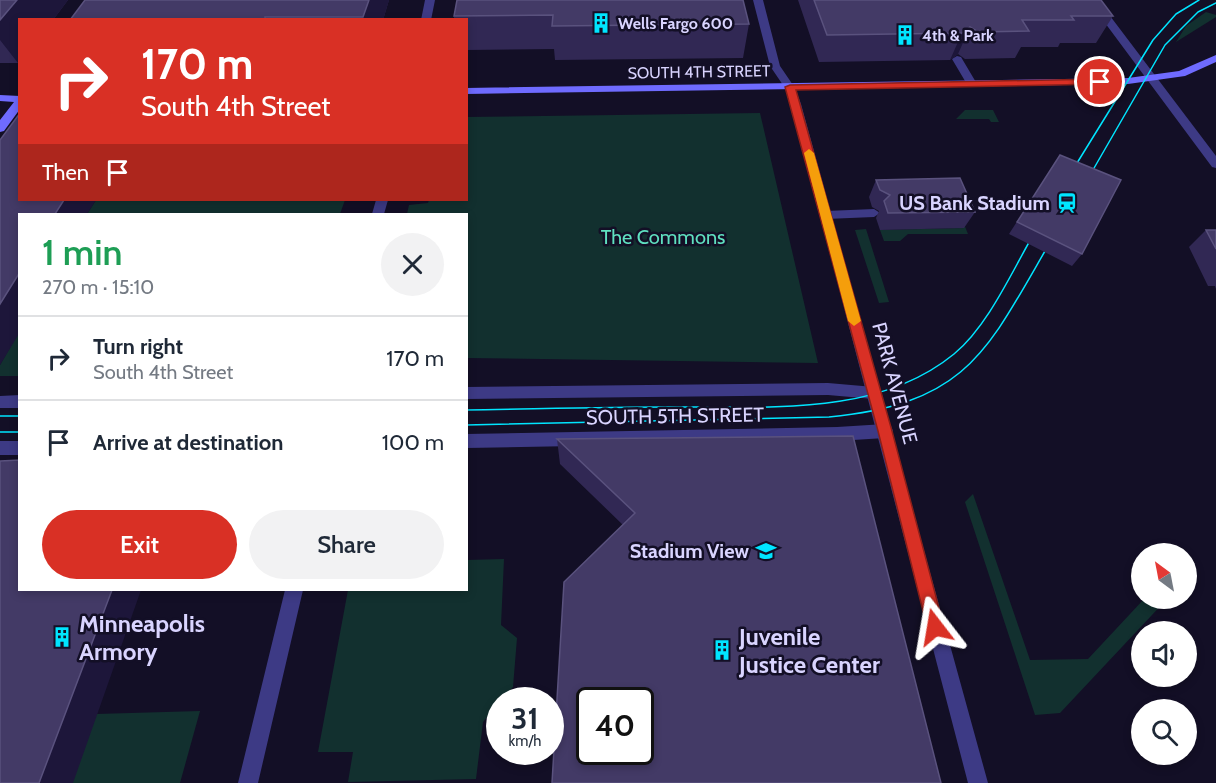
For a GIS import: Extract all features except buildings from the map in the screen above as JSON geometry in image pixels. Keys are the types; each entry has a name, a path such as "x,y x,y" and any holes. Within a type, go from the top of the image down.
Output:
{"main road":[{"name":"SOUTH 4TH STREET","path":"468,91 1152,80 1190,71 1216,58"},
{"path":"0,99 18,100"},
{"path":"0,128 18,103"}],"street":[{"path":"426,18 430,0"},
{"name":"PARK AVENUE","path":"758,0 775,66 790,87 826,215 978,783"},
{"path":"1093,0 1216,165"},
{"path":"957,59 972,84"},
{"path":"826,215 874,213"},
{"name":"SOUTH 5TH STREET","path":"468,393 828,389 874,393"},
{"path":"0,402 18,401"},
{"name":"SOUTH 5TH STREET","path":"468,441 837,434 885,431"},
{"path":"0,448 18,448"},
{"path":"248,783 294,591"}],"green space":[{"path":"1206,12 1216,17 1176,42 1186,26"},
{"path":"965,110 993,110 999,122 991,122 989,119 956,119"},
{"name":"The Commons","path":"760,113 818,363 468,358 468,213 407,213 409,205 428,203 429,201 468,201 468,117"},
{"path":"951,192 968,234 908,234 900,241 884,241 880,230 964,228"},
{"path":"95,201 345,201 340,213 88,213"},
{"path":"866,229 889,302 879,303 855,230"},
{"path":"18,334 18,376 0,376 0,365"},
{"path":"973,494 1030,660 1088,659 1135,609 1158,609 1146,621 1131,621 1131,637 1060,713 1035,715 965,502"},
{"path":"504,559 501,625 517,638 513,687 486,687 486,718 483,722 476,779 348,782 353,752 318,752 348,591 468,591 468,560"},
{"path":"200,711 180,783 72,783 96,714"}],"tram line":[{"path":"1069,176 1153,40 1176,14 1199,0"},
{"path":"1086,182 1165,45 1198,12 1216,3"},
{"path":"468,410 781,407 855,399 890,389 923,375 954,354 967,342 989,312 1036,230"},
{"path":"468,425 829,417 876,410 914,399 944,384 969,364 990,340 1010,312 1052,239"},
{"path":"0,416 18,416"},
{"path":"0,432 18,432"}],"slow traffic":[{"path":"809,153 854,321"}],"place":[{"name":"Wells Fargo 600","path":"601,23"},
{"name":"4th & Park","path":"905,35"},
{"name":"US Bank Stadium","path":"1067,203"},
{"name":"Stadium View","path":"766,551"},
{"name":"Minneapolis Armory","path":"62,637"},
{"name":"Juvenile Justice Center","path":"722,650"}],"route":[{"path":"935,627 885,431 790,87 1100,82"}]}
